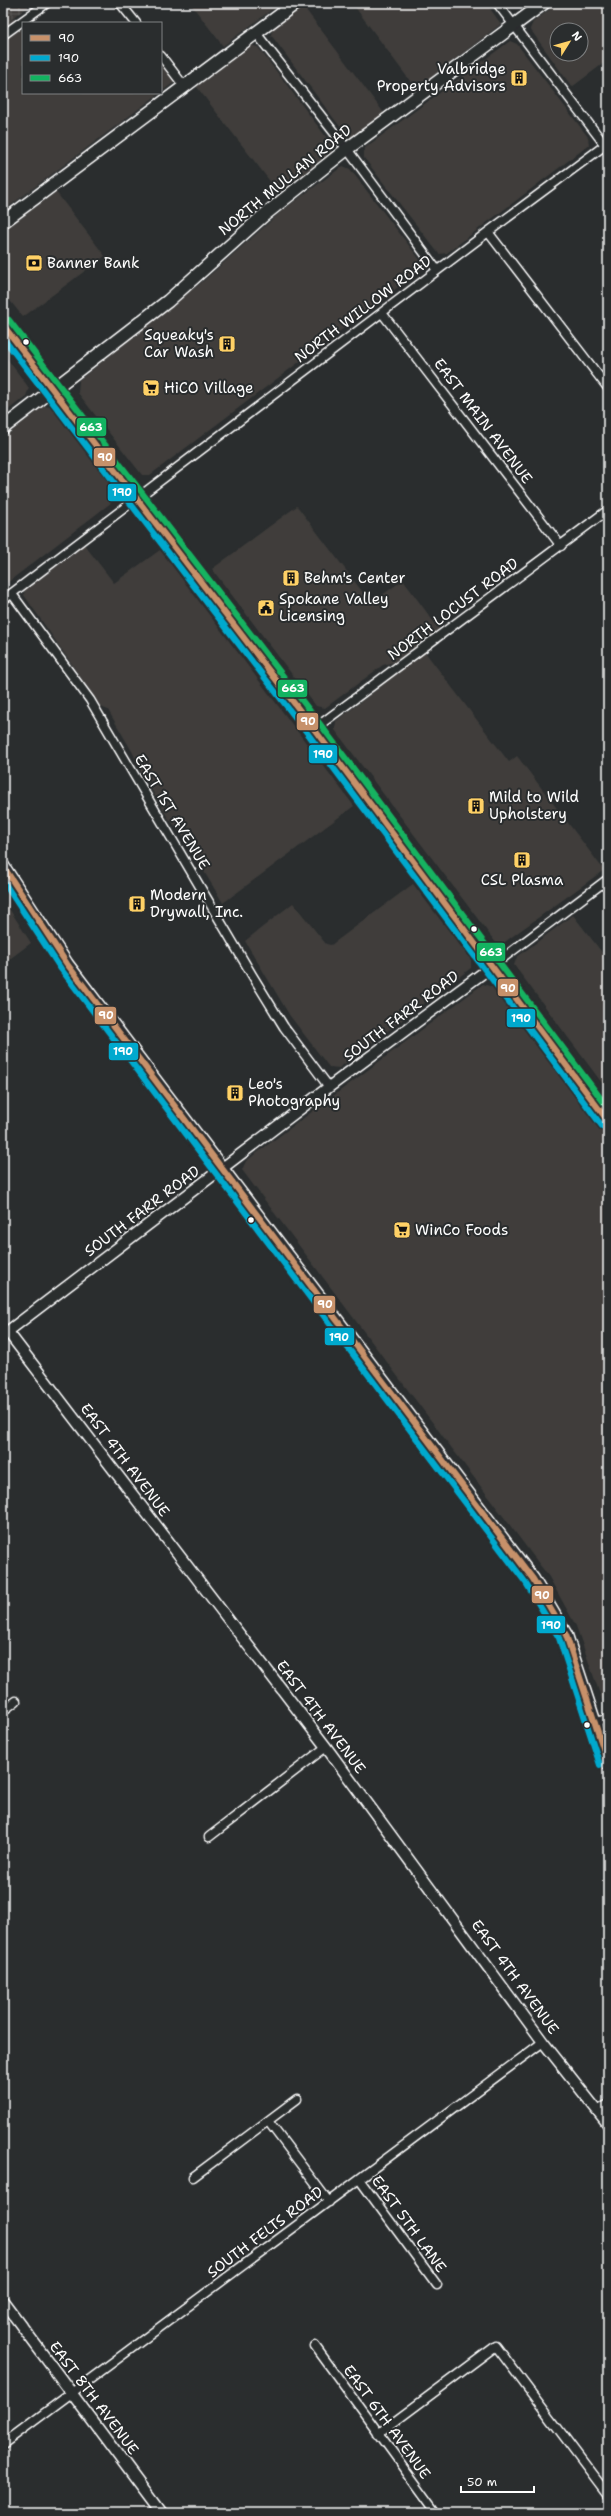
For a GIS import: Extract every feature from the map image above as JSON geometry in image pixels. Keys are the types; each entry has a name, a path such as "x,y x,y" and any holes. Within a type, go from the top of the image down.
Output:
{"main road":[{"path":"3,222 296,3"},
{"name":"NORTH MULLAN ROAD","path":"3,428 168,301 263,216 347,149 544,3"},
{"path":"3,325 314,729 608,1121"},
{"path":"4,868 67,964 221,1170 533,1579 566,1635 608,1763"}],"street":[{"path":"3,34 47,3"},
{"path":"120,3 135,22"},
{"path":"497,3 607,146"},
{"path":"256,33 347,149 437,270"},
{"path":"162,57 184,86"},
{"name":"NORTH WILLOW ROAD","path":"3,600 437,270 607,146"},
{"path":"488,232 608,388"},
{"name":"EAST MAIN AVENUE","path":"382,313 561,546"},
{"name":"NORTH LOCUST ROAD","path":"314,729 608,510"},
{"name":"EAST 1ST AVENUE","path":"12,594 90,700 284,1027 329,1087"},
{"path":"491,967 608,879"},
{"name":"SOUTH FARR ROAD","path":"5,1333 329,1087 491,967"},
{"name":"EAST 4TH AVENUE","path":"5,1333 326,1748 544,2042 608,2124"},
{"path":"3,1711 16,1701"},
{"path":"595,1722 608,1719"},
{"path":"209,1837 326,1748"},
{"name":"SOUTH FELTS ROAD","path":"3,2444 544,2042"},
{"path":"193,2177 297,2099"},
{"path":"598,2111 608,2104"},
{"path":"268,2121 329,2202"},
{"name":"EAST 5TH LANE","path":"359,2179 437,2285"},
{"name":"EAST 8TH AVENUE","path":"3,2301 161,2513"},
{"name":"EAST 6TH AVENUE","path":"315,2346 437,2513"},
{"path":"378,2434 496,2346 608,2495"}],"shaded area":[{"path":"3,3 26,3 28,7 3,25"},
{"path":"190,3 281,3 223,46"},
{"path":"352,3 486,3 501,24 416,89"},
{"path":"558,3 608,3 608,60 572,87 554,62 589,62 589,22 549,22 549,55 530,29 533,22"},
{"path":"303,6 384,113 353,137 347,136 271,35 272,30"},
{"path":"13,18 22,31 22,94 159,94 3,211 3,25"},
{"path":"510,41 517,44 588,137 589,145 447,253 439,254 364,158 364,150 366,147"},
{"path":"251,45 258,47 333,146 332,152 279,193 196,86"},
{"path":"162,48 183,76 162,91"},
{"path":"343,166 350,169 421,261 422,269 150,475 142,475 78,393 79,380 202,282 284,209"},
{"path":"56,192 105,256 23,317 3,292 3,231"},
{"path":"3,353 29,388 26,396 3,414"},
{"path":"44,406 51,407 115,491 116,499 3,586 3,438"},
{"path":"297,506 371,603 403,580 439,629 395,662 383,665 325,708 316,706 212,569"},
{"path":"83,543 114,583 160,550 354,806 223,903 179,830 168,818 141,772 133,753 108,710 101,707 24,595 25,586"},
{"path":"425,652 509,762 517,756 604,870 502,944 496,943 335,730 336,721"},
{"path":"413,884 471,960 471,968 339,1068 329,1067 290,1016 245,941 293,903 326,944 331,945"},
{"path":"3,899 31,943 3,964"},
{"path":"573,915 608,960 608,1091 514,965 517,957"},
{"path":"483,984 492,987 608,1140 608,1706 602,1700 576,1626 549,1577 242,1170 246,1161"}],"transit line":[{"name":"663","path":"9,320 320,724 608,1108"},
{"name":"90","path":"3,325 314,729 608,1121"},
{"name":"190","path":"3,338 308,734 602,1126"},
{"name":"90","path":"3,866 67,964 533,1579 566,1635 608,1763"},
{"name":"190","path":"3,881 61,969 526,1583 559,1638 600,1765"}],"place":[{"name":"Valbridge Property Advisors","path":"519,78"},
{"name":"Banner Bank","path":"34,263"},
{"name":"Squeaky's Car Wash","path":"227,344"},
{"name":"HiCO Village","path":"151,388"},
{"name":"Behm's Center","path":"291,578"},
{"name":"Spokane Valley Licensing","path":"266,608"},
{"name":"Mild to Wild Upholstery","path":"476,806"},
{"name":"CSL Plasma","path":"522,860"},
{"name":"Modern Drywall, Inc.","path":"137,904"},
{"name":"Leo's Photography","path":"235,1093"},
{"name":"WinCo Foods","path":"402,1230"}]}
